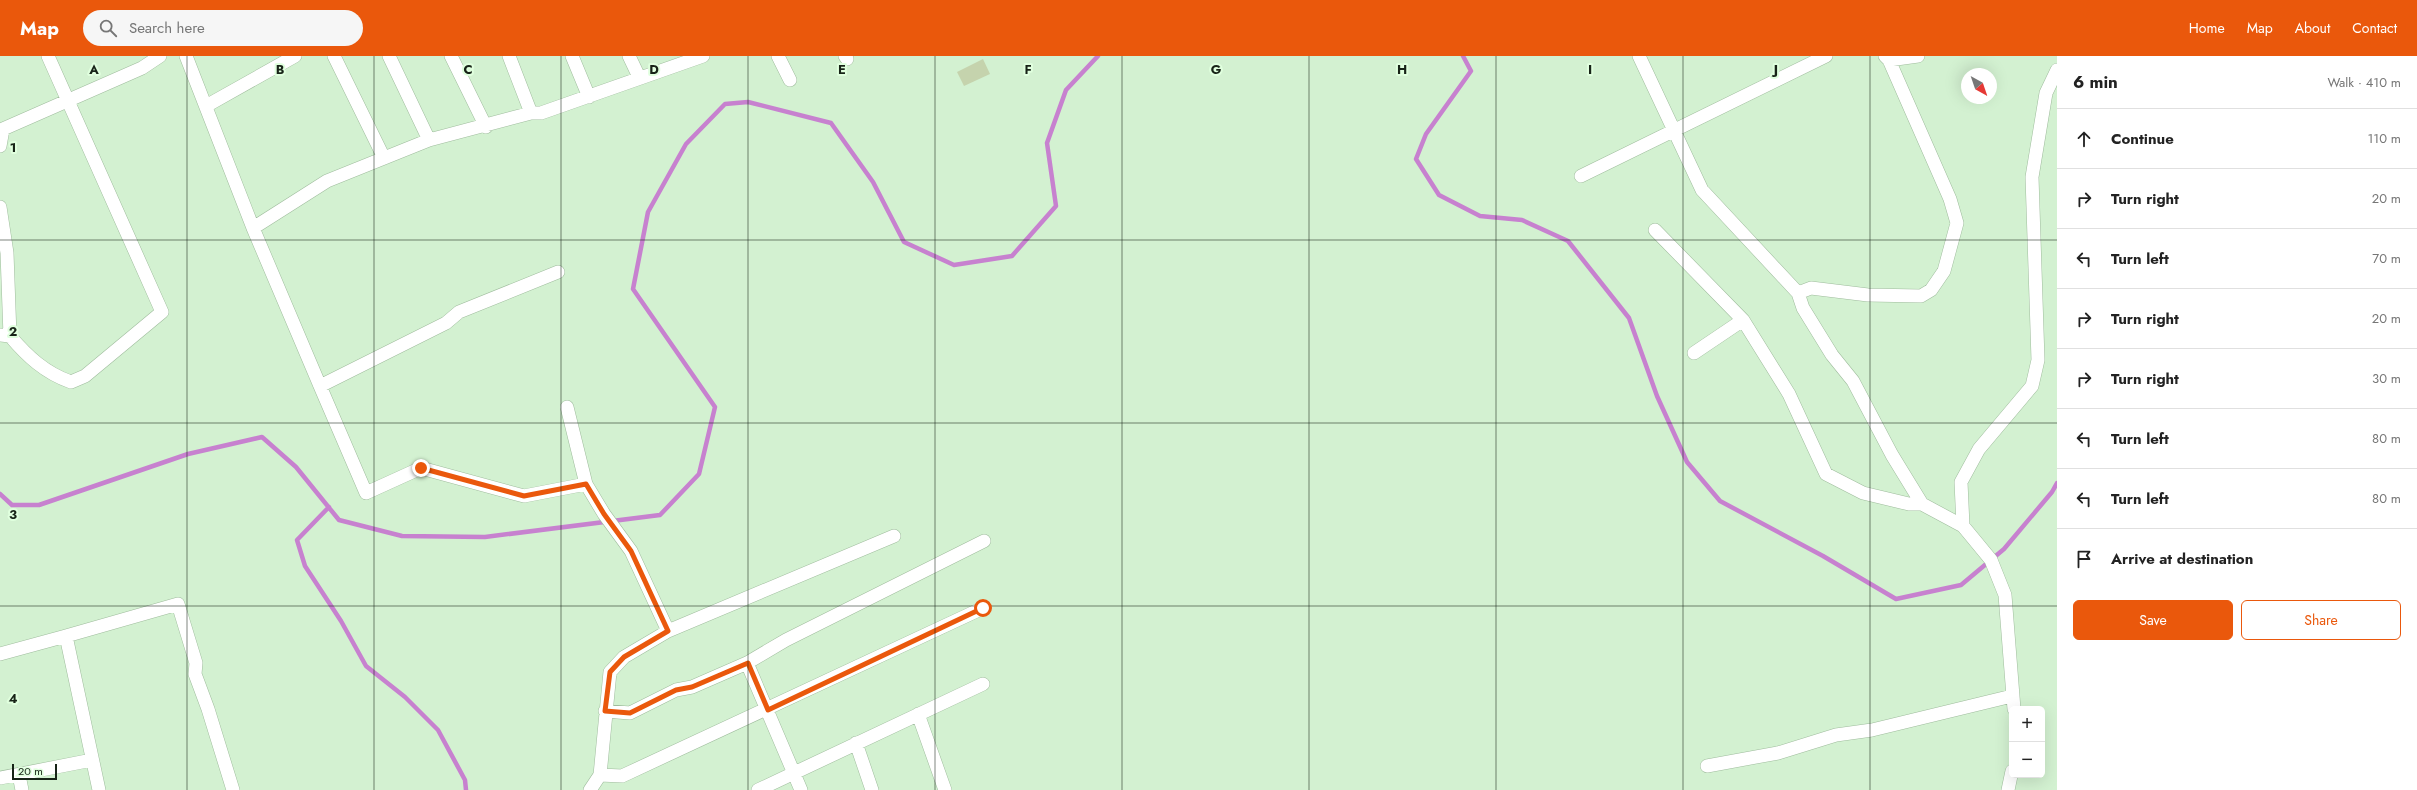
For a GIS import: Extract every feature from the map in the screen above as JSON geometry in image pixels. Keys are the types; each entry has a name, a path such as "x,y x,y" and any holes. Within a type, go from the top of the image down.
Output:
{"street":[{"path":"0,207 7,253 5,336 28,358 59,378 71,382 85,376 162,312 66,100 48,56"},
{"path":"0,146 1,126 142,68 160,56"},
{"path":"186,56 253,228 366,493 421,468 524,496 586,484"},
{"path":"206,106 295,56"},
{"path":"334,56 384,158"},
{"path":"389,56 429,140"},
{"path":"451,56 486,127"},
{"path":"509,56 531,113"},
{"path":"572,56 589,97"},
{"path":"629,56 639,77"},
{"path":"253,228 327,181 429,140 486,127 531,113 541,113 589,97 639,77 703,56"},
{"path":"778,56 790,80"},
{"path":"1639,56 1676,131 1702,190 1798,293 1803,308 1832,355 1853,381 1892,454 1922,504"},
{"path":"1581,176 1676,131 1826,56"},
{"path":"1798,293 1811,288 1868,295 1921,296 1931,290 1944,270 1956,223 1950,199 1887,58 1918,56"},
{"path":"1963,526 1962,482 1979,449 2032,386 2038,360 2037,287 2032,177 2046,93 2057,70"},
{"path":"1655,230 1743,320 1789,394 1826,474 1863,493 1909,504 1922,504 1963,526 1991,560 2005,595 2014,706"},
{"path":"320,386 446,323 459,312 558,272"},
{"path":"1694,353 1743,320"},
{"path":"567,407 586,484 604,514 631,551 668,631"},
{"path":"590,790 600,775 605,711 610,672 624,657 668,631 894,536"},
{"path":"605,711 630,713 676,690 692,687 748,663 786,640 984,541"},
{"path":"0,654 178,604 196,664 195,674 208,709 233,790"},
{"path":"600,775 622,776 768,710 983,608"},
{"path":"66,636 99,790"},
{"path":"748,663 802,790"},
{"path":"758,790 795,771 983,684"},
{"path":"1707,766 1778,753 1836,735 1872,730 2012,696"},
{"path":"918,714 945,790"},
{"path":"856,743 872,790"},
{"path":"0,778 92,760"},
{"path":"19,774 22,790"},
{"path":"2008,790 2011,778"}],"building":[{"path":"983,59 990,74 964,86 957,72"}],"waterway":[{"path":"0,494 12,505 39,505 188,454 262,437 296,467 339,520 402,536 485,537 660,515 699,474 715,407 633,289 648,212 686,144 725,104 748,102 831,123 873,182 904,242 954,265 1012,256 1056,206 1047,143 1066,90 1098,56"},
{"path":"1463,56 1471,71 1426,134 1416,159 1439,195 1480,216 1522,220 1568,241 1629,318 1657,396 1687,462 1720,501 1823,556 1896,599 1961,585 2004,549 2052,492 2057,483"},
{"path":"329,507 297,540 305,566 341,621 366,666 405,697 438,730 465,780 466,790"}],"route":[{"path":"421,468 524,496 586,484 604,514 631,551 668,631 624,657 610,672 605,711 630,713 676,690 692,687 748,663 768,710 983,608"}]}
